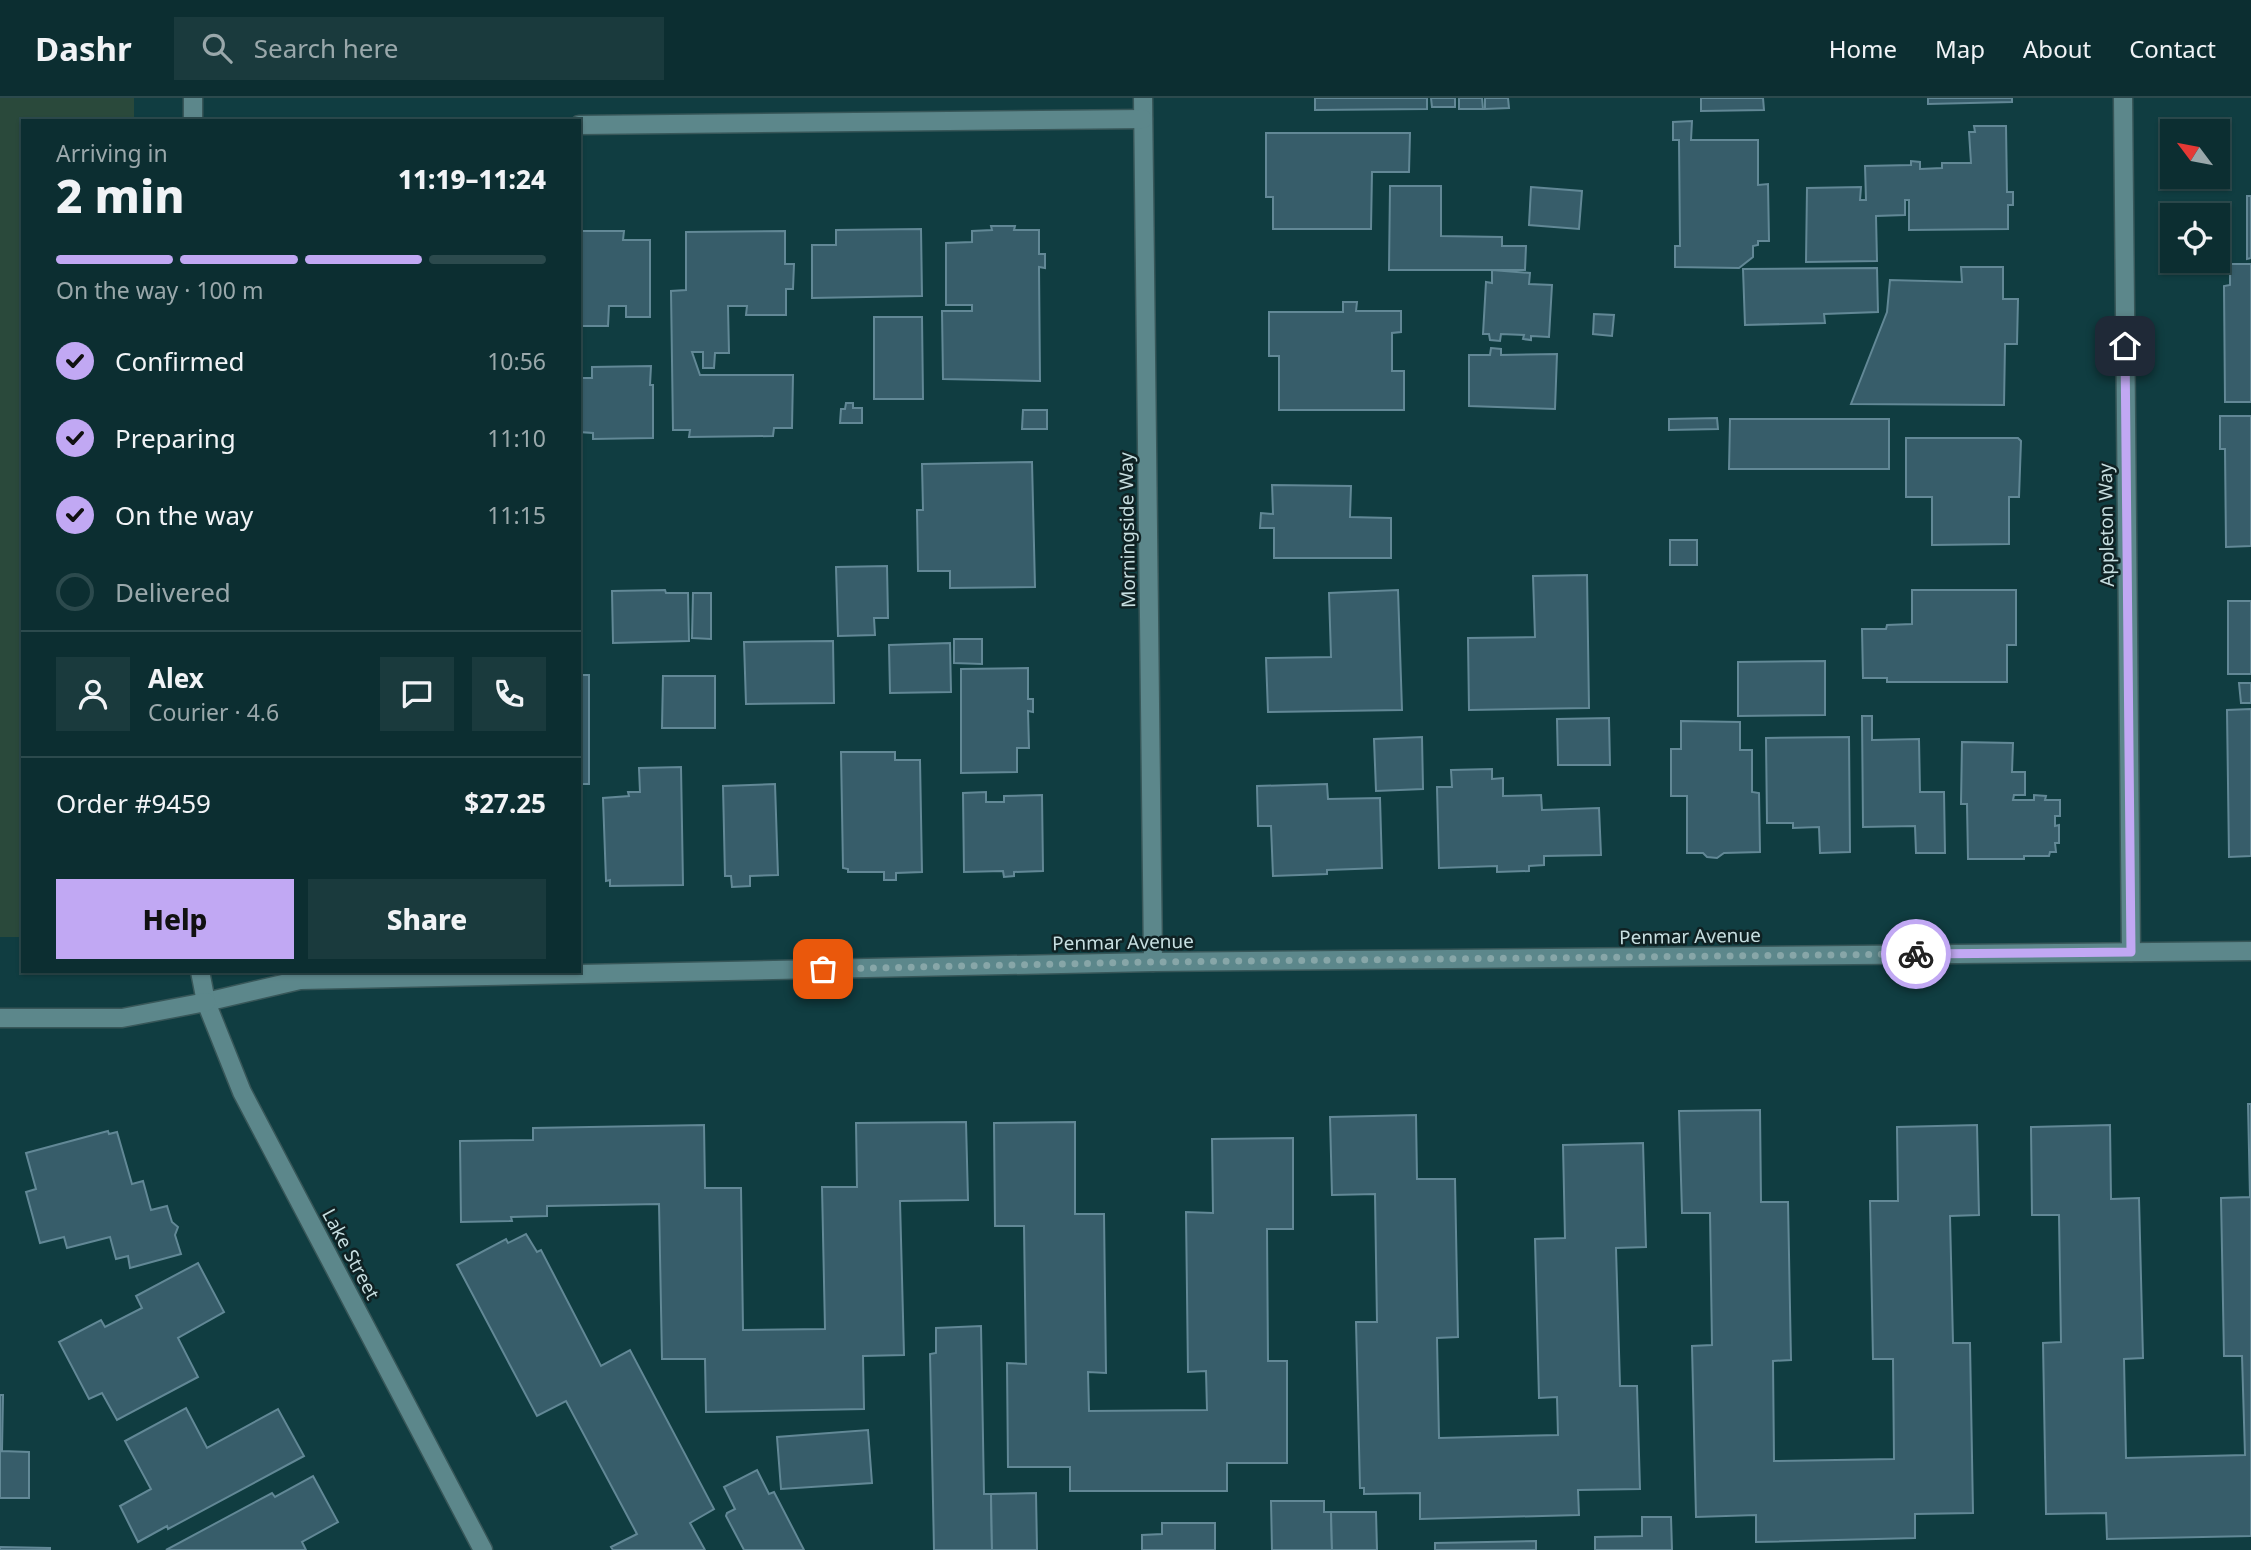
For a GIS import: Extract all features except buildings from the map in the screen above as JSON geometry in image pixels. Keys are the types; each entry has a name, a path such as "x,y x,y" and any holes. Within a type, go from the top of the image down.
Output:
{"street":[{"path":"193,98 193,119"},
{"name":"Morningside Way","path":"1143,98 1153,962"},
{"name":"Appleton Way","path":"2123,98 2131,952"},
{"path":"581,125 1143,119"},
{"name":"Penmar Avenue","path":"0,1018 122,1018 300,980 1153,962 2251,951"},
{"name":"Lake Street","path":"200,973 206,1002 242,1092 483,1550"}],"green space":[{"path":"0,98 134,98 134,119 21,119 21,937 0,937"}],"way so far":[{"path":"823,969 1153,962 1916,954"}],"route":[{"path":"1916,954 2131,952 2125,346"}]}
